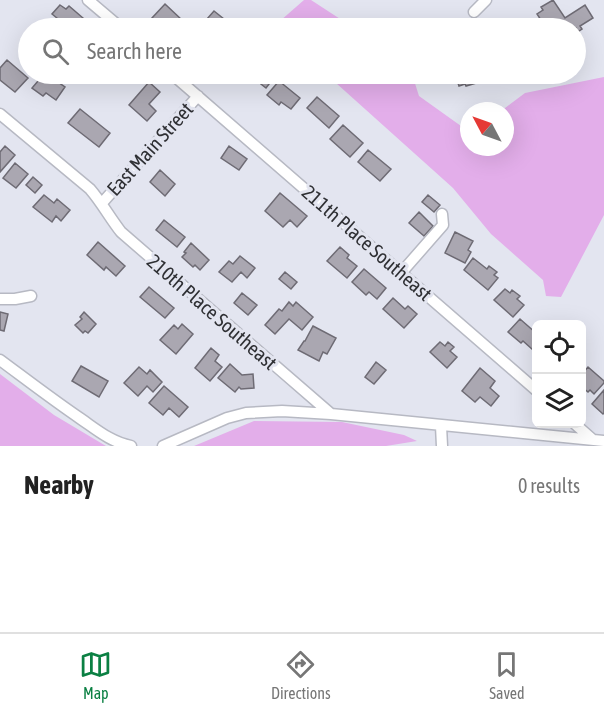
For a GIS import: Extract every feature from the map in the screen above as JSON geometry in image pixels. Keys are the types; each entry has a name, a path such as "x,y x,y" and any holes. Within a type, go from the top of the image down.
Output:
{"street":[{"path":"88,0 109,18"},
{"path":"474,12 486,0"},
{"name":"211th Place Southeast","path":"184,84 532,386"},
{"name":"East Main Street","path":"102,203 198,96"},
{"name":"210th Place Southeast","path":"0,114 90,189 121,232 331,414"},
{"path":"401,273 443,225 442,214"},
{"path":"0,299 31,296"},
{"path":"0,360 111,440 131,446"},
{"path":"163,446 226,418 246,413 282,411 598,440"},
{"path":"441,426 442,446"},
{"path":"582,428 598,440"}],"shaded area":[{"path":"304,0 311,0 339,18 283,18"},
{"path":"604,77 604,215 561,297 546,296 543,280 491,234 453,188 337,84 415,84 419,96 460,125 460,156 514,156 513,102 525,93 569,84 586,84 586,81"},
{"path":"0,374 54,415 106,446 0,446"},
{"path":"254,421 342,422 404,435 417,441 386,446 194,446"}],"building":[{"path":"553,0 565,18 540,18 537,14 543,10 541,7"},
{"path":"165,4 180,18 152,18"},
{"path":"60,5 66,9 69,6 83,18 57,18 52,14"},
{"path":"585,5 593,18 586,22 586,18 565,18"},
{"path":"214,11 223,18 208,18"},
{"path":"7,60 18,69 18,84 22,84 15,92 0,80 0,68"},
{"path":"35,84 61,84 65,87 56,100 46,93 43,96 32,88"},
{"path":"147,84 151,84 160,92 149,104 156,111 147,121 129,105"},
{"path":"276,84 283,84 300,98 291,109 281,102 279,105 267,95"},
{"path":"317,97 339,116 329,128 307,108"},
{"path":"80,109 110,133 99,147 68,123"},
{"path":"343,125 363,143 350,157 330,139"},
{"path":"5,146 15,155 0,172 0,152"},
{"path":"229,146 247,159 239,170 221,158"},
{"path":"368,150 391,169 380,181 358,162"},
{"path":"15,163 28,174 16,188 3,178"},
{"path":"160,170 175,184 165,196 150,182"},
{"path":"33,177 42,185 35,193 26,185"},
{"path":"280,193 307,216 297,227 290,220 283,227 265,211"},
{"path":"44,195 54,203 57,199 70,210 61,221 56,216 52,222 33,207"},
{"path":"428,195 440,205 434,212 422,202"},
{"path":"419,212 433,226 424,236 409,223"},
{"path":"164,220 185,237 177,247 156,230"},
{"path":"455,232 473,241 468,250 471,252 465,263 445,253"},
{"path":"98,242 125,266 116,276 106,267 104,270 87,255"},
{"path":"191,243 209,260 200,270 182,257"},
{"path":"340,247 349,255 347,258 357,266 347,278 327,261"},
{"path":"240,256 255,268 247,278 241,272 232,282 219,272 229,261 233,264"},
{"path":"473,258 487,269 489,266 497,272 494,275 498,278 488,290 464,270"},
{"path":"364,269 386,288 377,299 369,292 366,295 352,282"},
{"path":"285,272 297,282 291,289 279,279"},
{"path":"149,287 174,308 165,318 140,297"},
{"path":"505,289 510,293 512,290 520,296 517,299 524,305 513,317 494,300"},
{"path":"242,293 257,305 248,315 234,303"},
{"path":"393,298 405,309 408,306 417,314 404,328 383,309"},
{"path":"289,302 293,306 296,302 313,317 302,330 289,319 275,334 265,325 279,309 282,311"},
{"path":"0,312 8,314 4,331 0,330"},
{"path":"84,312 96,324 88,333 85,331 83,333 75,325 82,319 80,317"},
{"path":"520,319 532,330 532,349 523,341 521,343 508,332"},
{"path":"182,324 193,334 176,354 160,340 174,325 178,329"},
{"path":"313,326 336,338 327,354 323,352 319,361 298,350"},
{"path":"440,342 445,346 448,342 454,347 450,351 457,357 447,368 430,352"},
{"path":"211,348 219,355 215,361 222,367 210,381 195,368"},
{"path":"376,362 386,370 374,384 365,377"},
{"path":"230,364 242,375 253,374 254,388 241,389 239,387 235,392 218,378"},
{"path":"81,366 108,381 99,397 72,381"},
{"path":"139,367 147,374 150,370 162,382 153,392 147,386 138,396 124,383"},
{"path":"588,367 604,381 594,394 590,390 588,392 586,390"},
{"path":"480,368 495,381 490,388 499,396 491,406 480,397 475,402 462,391"},
{"path":"164,386 188,407 179,417 169,408 163,415 149,403"},
{"path":"604,390 604,413 603,414 592,404"}]}
